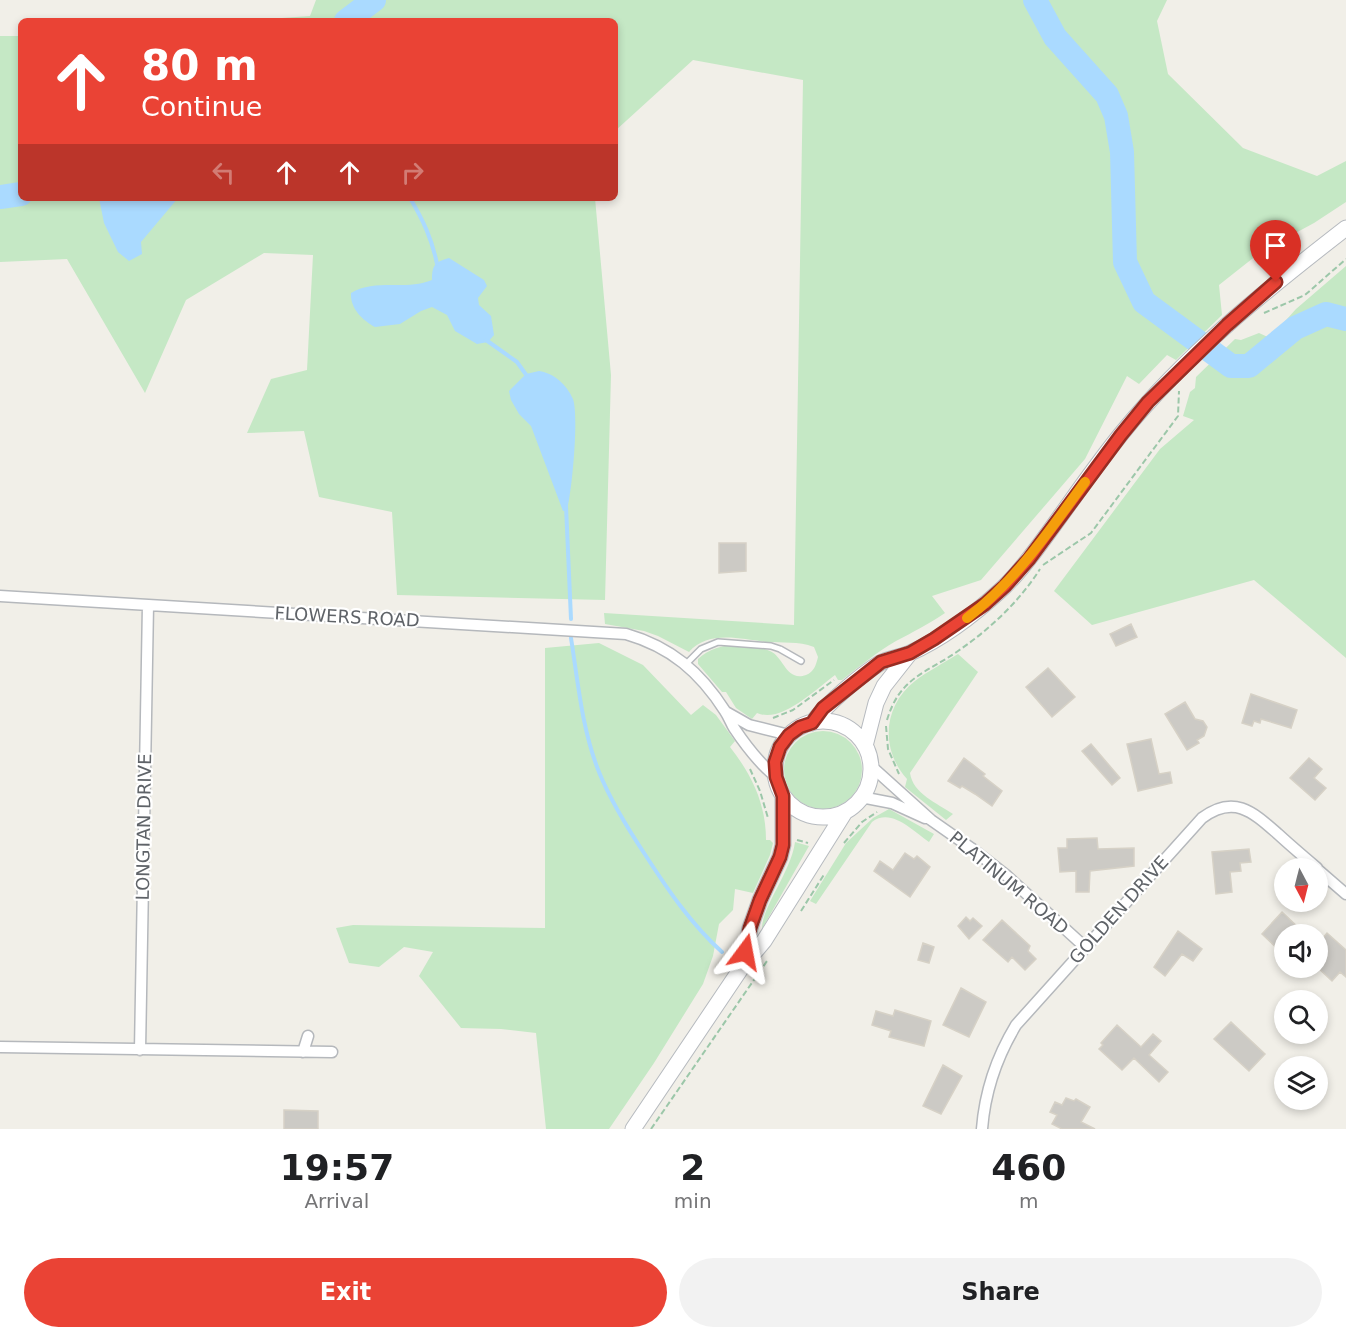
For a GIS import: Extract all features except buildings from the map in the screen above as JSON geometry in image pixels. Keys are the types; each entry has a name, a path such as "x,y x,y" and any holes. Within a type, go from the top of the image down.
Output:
{"main road":[{"path":"812,723 823,708 881,662 910,653 962,621 1005,586 1029,559 1148,402 1227,325 1276,282 1346,228"},
{"path":"865,746 873,712 884,686 910,653"},
{"path":"633,1129 742,968 764,941 845,812 867,788 871,766 865,746 855,734 842,725 827,722 800,727 789,735 780,747 775,762 776,777 783,796 784,839 780,857 750,928 742,968"},
{"path":"783,796 804,813 832,816 845,812"}],"street":[{"name":"FLOWERS ROAD","path":"0,596 626,634 662,647 686,664 725,712 760,763 776,777"},
{"name":"LONGTAN DRIVE","path":"140,1050 148,605"},
{"name":"FLOWERS ROAD","path":"725,712 753,726 789,735"},
{"name":"PLATINUM ROAD","path":"871,766 931,820 1007,876 1086,947"},
{"name":"PLATINUM ROAD","path":"861,797 890,803 931,820"},
{"name":"GOLDEN DRIVE","path":"982,1129 987,1090 1003,1046 1016,1025 1202,818 1220,808 1238,807 1248,810 1306,858"},
{"name":"GOLDEN DRIVE","path":"1328,878 1346,894"},
{"path":"303,1052 308,1036"},
{"path":"0,1047 332,1052"}],"lane":[{"path":"686,664 701,649 718,642 771,646 801,661"}],"path":[{"path":"1259,315 1305,295 1346,259"},
{"path":"897,789 903,779 896,770 888,749 886,726 899,694 914,677 958,652 997,621 1030,585 1042,566 1091,532 1178,416 1179,388"},
{"path":"753,726 758,716 772,718 782,716 834,679 843,693"},
{"path":"873,712 888,717"},
{"path":"749,766 768,816 768,826"},
{"path":"841,846 862,822 883,810 890,803"},
{"path":"784,839 800,840 822,849"},
{"path":"797,916 828,868"},
{"path":"651,1129 772,954"}],"green space":[{"path":"316,0 1167,0 1157,21 1168,74 1243,148 1317,176 1346,161 1346,202 1314,223 1262,251 1219,285 1222,315 1176,360 1167,355 1139,384 1127,376 1085,459 981,580 932,596 945,613 889,645 842,680 838,680 835,675 787,710 777,714 757,713 752,719 736,708 726,692 722,692 698,664 698,659 705,653 723,646 752,646 775,654 790,672 799,676 809,674 814,668 818,657 814,647 796,643 715,638 697,645 689,652 644,631 605,624 604,613 794,625 803,80 693,60 618,128 618,18 282,18 310,16"},
{"path":"0,36 18,36 18,201 595,201 611,375 605,600 397,595 392,512 319,497 304,431 247,433 271,379 307,370 313,255 264,253 186,300 145,393 67,259 0,262"},
{"path":"1346,266 1346,658 1254,580 1092,625 1054,591 1160,449 1194,420 1183,416 1190,392 1195,388 1196,377 1235,339 1241,340 1259,333 1270,338 1296,309"},
{"path":"599,643 643,665 691,715 703,705 716,715 735,741 730,747 745,768 756,790 763,814 766,840 773,843 753,893 735,889 733,910 719,924 713,956 703,984 654,1063 609,1129 546,1129 536,1033 461,1028 419,976 433,952 404,947 379,967 349,963 336,928 353,925 545,928 545,648"},
{"path":"958,654 978,672 910,773 916,787 921,792 953,814 946,820 905,787 907,779 892,755 889,728 891,715 904,691 920,677"},
{"path":"823,731 838,734 850,743 859,755 862,770 859,785 850,797 838,806 823,809 808,806 796,797 787,785 784,770 787,755 796,743 808,734"},
{"path":"889,809 934,834 929,842 902,822 887,817 879,818 872,822 816,904 810,901 846,843 873,818"},
{"path":"795,842 809,846 762,929 763,920 788,865"}],"water":[{"path":"100,201 175,201 141,242 142,254 129,261 118,252 104,223"},
{"path":"449,258 484,280 487,286 478,298 479,305 491,316 494,335 488,342 477,344 455,331 447,315 432,307 400,324 375,327 361,317 352,304 351,293 370,286 411,285 432,280 435,265"},
{"path":"539,371 550,374 564,385 573,399 575,408 571,487 567,510 563,511 531,426 519,414 509,391 526,374"}],"waterway":[{"path":"350,18 374,0"},
{"path":"1035,0 1055,37 1107,95 1116,116 1122,152 1125,262 1144,302 1231,366 1249,366 1295,328 1326,314 1346,319"},
{"path":"0,197 18,194"},
{"path":"412,201 426,230 437,264"},
{"path":"486,340 517,362 527,376"},
{"path":"566,506 571,619"},
{"path":"571,638 588,740 609,794 633,836 672,894 700,930 722,952"}],"slow traffic":[{"path":"967,618 1005,586 1029,559 1085,482"}],"route":[{"path":"745,952 750,928 783,845 785,828 783,796 778,787 775,762 780,747 789,735 800,727 812,723 823,708 881,662 910,653 934,639 985,604 1005,586 1029,559 1148,402 1179,370 1276,282"}]}
